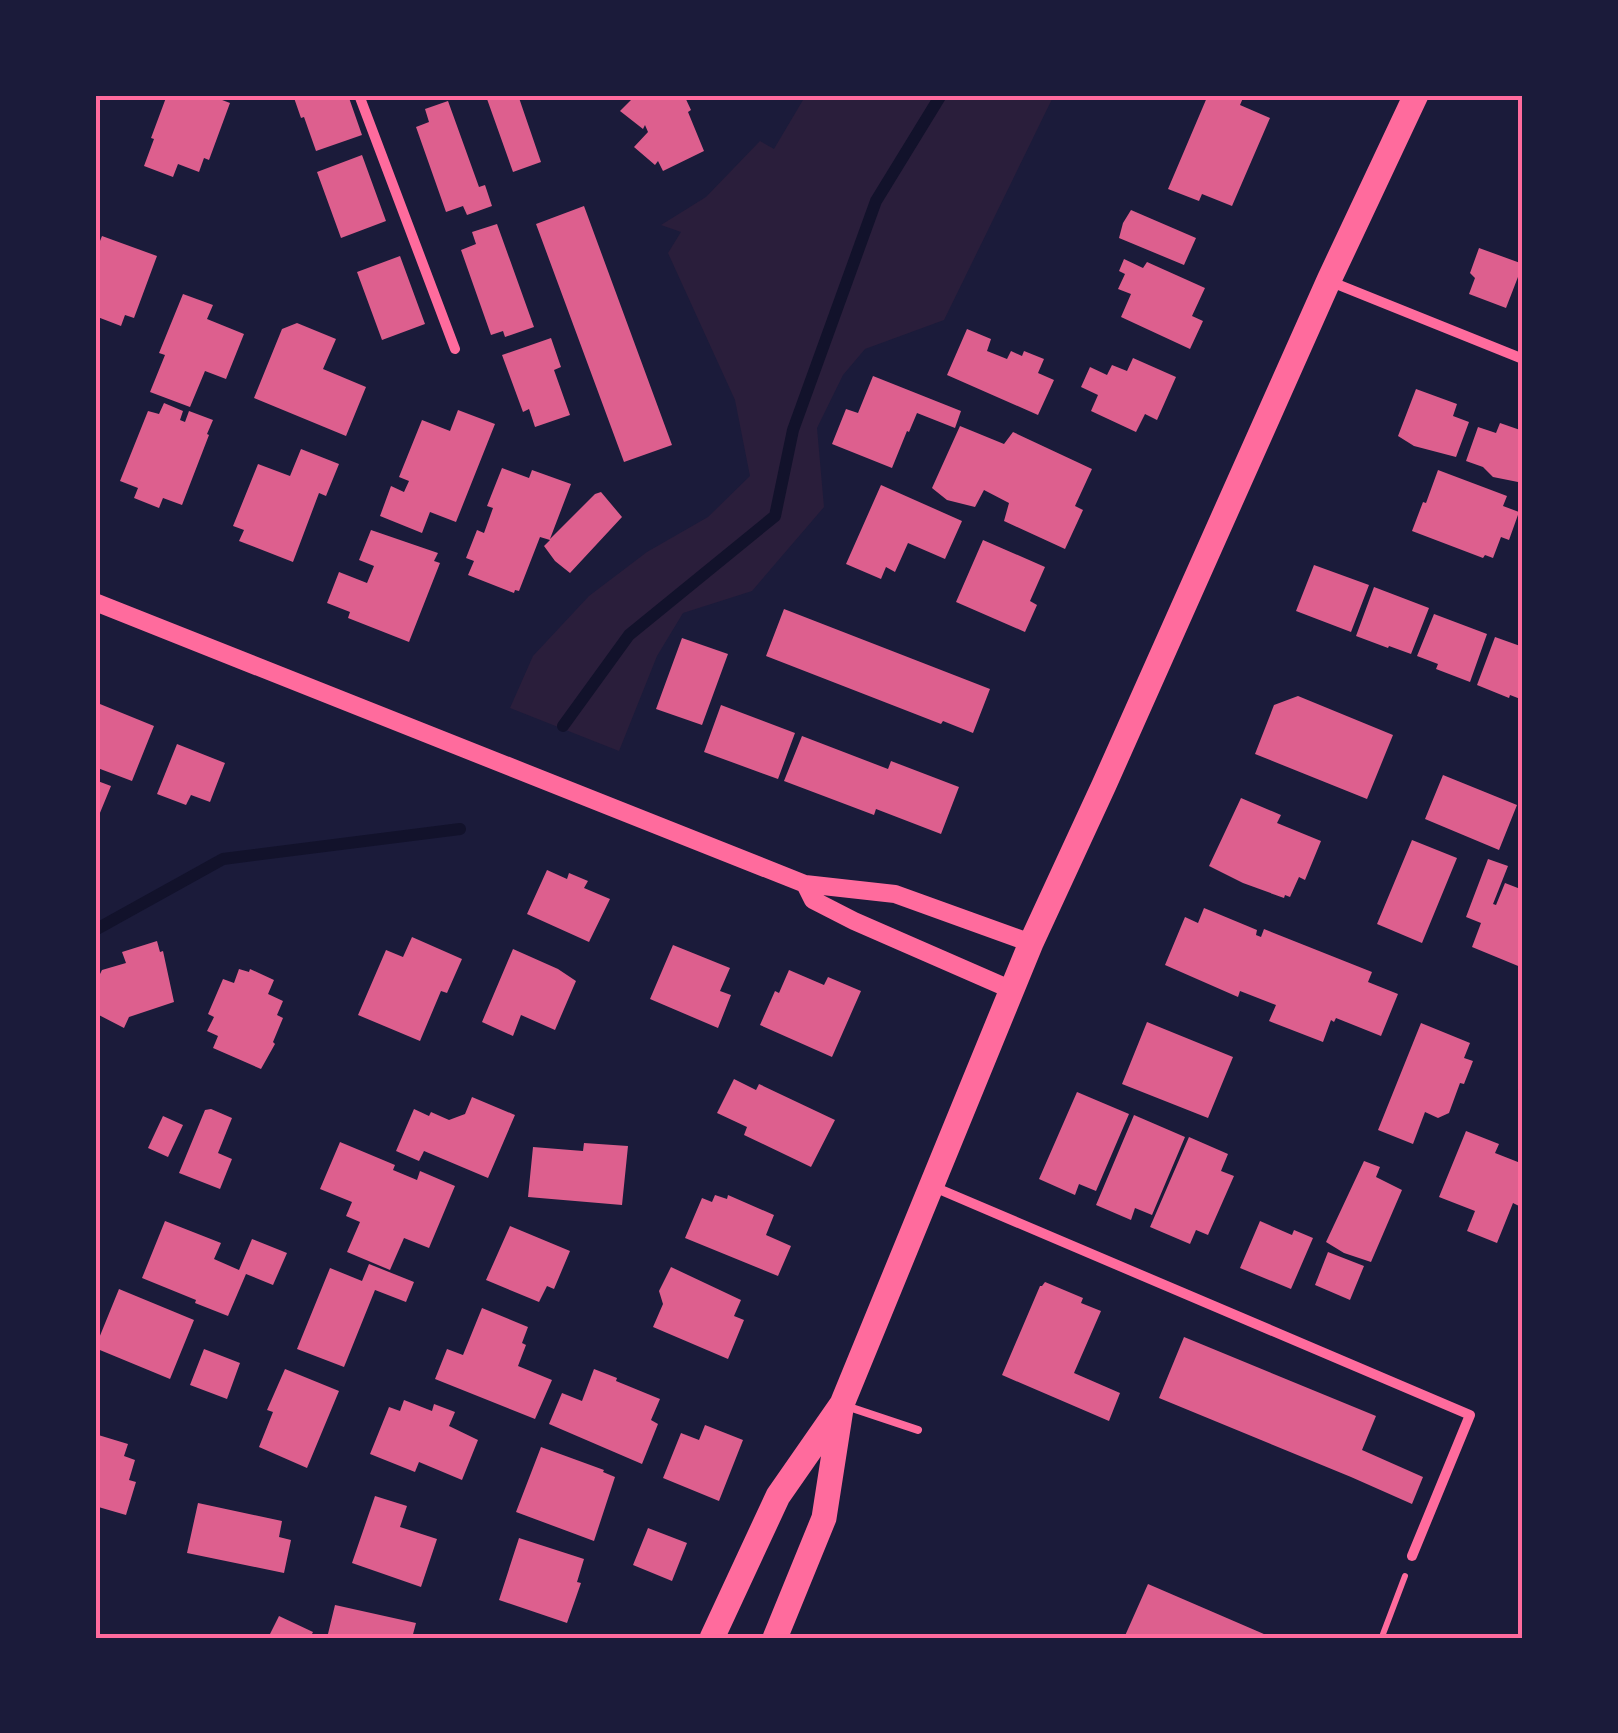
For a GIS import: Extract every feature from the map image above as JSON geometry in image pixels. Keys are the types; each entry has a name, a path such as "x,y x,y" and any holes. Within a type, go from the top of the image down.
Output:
{"main road":[{"path":"712,1638 778,1496 842,1404 1031,942 1416,95"},
{"path":"775,1638 824,1518 842,1404"}],"street":[{"path":"359,95 455,349"},
{"path":"1329,280 1523,359"},
{"path":"95,602 804,884 895,894 1031,942"},
{"path":"804,884 812,900 1012,990"},
{"path":"933,1187 1470,1415 1412,1556"}],"lane":[{"path":"842,1404 918,1430"}],"path":[{"path":"1383,1634 1412,1556"}],"shaded area":[{"path":"806,95 1054,95 944,320 865,349 843,375 817,428 824,507 752,591 683,613 657,656 619,751 510,708 533,656 589,596 647,552 708,517 750,476 735,400 668,253 681,232 661,225 706,197 760,141 774,149"}],"building":[{"path":"167,95 209,95 230,103 209,160 204,158 199,172 178,164 173,177 144,166"},
{"path":"293,95 348,95 362,135 316,151"},
{"path":"518,95 541,162 513,172 487,99"},
{"path":"636,95 684,95 704,151 663,171 658,161 655,165 634,147 648,132 645,125 643,129 620,111"},
{"path":"1208,95 1237,95 1243,98 1240,105 1270,118 1232,206 1202,194 1199,201 1168,189"},
{"path":"448,101 479,187 485,185 492,206 467,215 463,206 446,212 416,127 429,122 425,109"},
{"path":"362,155 386,221 341,238 317,172"},
{"path":"584,206 672,445 624,462 536,224"},
{"path":"1131,210 1196,238 1184,265 1119,238"},
{"path":"497,224 534,327 505,337 503,331 491,335 461,250 476,244 472,232"},
{"path":"102,236 157,256 134,318 125,315 121,326 95,316 95,244 98,246"},
{"path":"1479,248 1523,264 1506,308 1469,294 1475,278 1470,273"},
{"path":"400,256 425,324 382,340 357,272"},
{"path":"1124,259 1143,268 1147,262 1205,288 1192,316 1203,321 1190,349 1121,317 1131,294 1118,289 1125,274 1119,271"},
{"path":"183,294 213,305 207,319 244,334 226,379 205,371 190,407 150,392 165,355 159,353"},
{"path":"297,323 336,339 323,369 366,387 346,436 254,398 282,329"},
{"path":"967,329 991,339 987,351 1007,359 1011,351 1022,356 1024,351 1044,359 1038,373 1054,380 1038,415 947,375"},
{"path":"551,338 561,367 554,370 570,415 535,427 529,409 523,412 502,355"},
{"path":"1133,358 1176,377 1157,420 1145,414 1136,432 1091,411 1098,395 1081,387 1090,367 1107,375 1112,365 1127,371"},
{"path":"873,376 961,411 955,428 917,413 892,468 832,444 846,409 858,413"},
{"path":"1416,389 1457,404 1453,416 1469,422 1456,457 1414,446 1398,436"},
{"path":"164,403 183,411 180,420 185,422 189,411 213,420 182,505 163,498 159,508 134,498 138,488 120,481 148,411 159,414"},
{"path":"458,410 495,424 456,522 430,512 422,533 380,516 391,486 404,492 409,481 399,477 422,420 450,431"},
{"path":"1500,423 1523,431 1523,469 1518,482 1493,477 1483,467 1466,461 1478,427 1496,433"},
{"path":"960,426 1004,444 1013,432 1092,469 1075,506 1083,510 1065,549 1004,521 1009,503 984,490 975,507 947,500 932,488"},
{"path":"301,449 339,464 326,496 319,493 293,562 239,541 244,530 233,526 258,464 290,476"},
{"path":"502,468 529,478 532,470 571,484 550,539 601,492 622,517 570,573 544,546 550,540 540,537 519,591 514,593 468,575 474,561 466,558 477,530 484,533 493,508 487,506"},
{"path":"1438,470 1507,496 1503,506 1519,512 1509,540 1501,537 1493,558 1483,558 1412,531"},
{"path":"881,485 962,521 945,559 908,543 895,572 886,567 881,579 846,564"},
{"path":"371,530 438,553 434,561 440,563 409,642 348,618 350,612 327,603 339,572 367,583 374,566 359,560"},
{"path":"983,540 1045,567 1030,601 1037,605 1025,632 956,602"},
{"path":"1314,565 1369,585 1351,632 1296,611"},
{"path":"1374,587 1429,608 1411,654 1356,636"},
{"path":"784,609 990,689 973,733 766,656"},
{"path":"1434,614 1487,634 1470,682 1436,669 1438,664 1417,656"},
{"path":"1495,637 1523,647 1523,700 1477,685"},
{"path":"682,638 728,654 702,725 656,709"},
{"path":"1298,696 1393,735 1367,799 1255,754 1274,705"},
{"path":"95,702 154,726 132,781 95,767"},
{"path":"721,705 795,733 778,779 704,752"},
{"path":"802,736 888,769 891,761 959,787 941,834 876,809 874,815 784,781"},
{"path":"177,744 225,763 210,802 191,795 186,805 157,794"},
{"path":"1443,775 1517,805 1499,850 1425,819"},
{"path":"95,780 111,786 95,825"},
{"path":"1241,798 1281,815 1277,823 1321,841 1305,880 1299,877 1290,897 1243,883 1209,866"},
{"path":"1412,840 1457,858 1422,943 1377,924"},
{"path":"1488,859 1508,866 1493,904 1496,905 1505,883 1523,890 1523,968 1472,947 1481,923 1466,917"},
{"path":"547,870 567,879 569,873 588,881 584,888 610,899 589,942 527,914"},
{"path":"1204,908 1257,930 1256,935 1261,937 1264,929 1372,972 1368,982 1398,994 1381,1036 1336,1018 1331,1020 1323,1042 1269,1021 1276,1005 1240,991 1238,997 1165,965 1185,917 1198,923"},
{"path":"412,937 462,959 447,993 441,991 420,1041 358,1015 386,950 403,957"},
{"path":"157,941 160,952 163,951 174,1002 129,1017 124,1028 95,1013 95,984 102,970 126,963 122,952"},
{"path":"673,945 730,968 720,991 731,995 718,1028 650,999"},
{"path":"513,949 576,981 555,1030 521,1015 513,1036 482,1022"},
{"path":"239,969 250,969 274,980 268,994 283,1001 277,1015 283,1018 275,1044 261,1069 213,1048 218,1036 207,1031 214,1017 208,1014 223,979 234,983"},
{"path":"789,970 824,985 828,977 861,991 832,1057 760,1025"},
{"path":"1147,1022 1233,1057 1208,1118 1122,1084"},
{"path":"1421,1023 1470,1043 1464,1058 1473,1061 1449,1113 1438,1118 1425,1112 1413,1144 1378,1130"},
{"path":"734,1079 756,1090 759,1084 835,1120 811,1167 744,1135 747,1127 717,1113"},
{"path":"1077,1092 1129,1114 1096,1191 1079,1184 1075,1195 1039,1179"},
{"path":"472,1097 515,1115 488,1178 424,1151 419,1161 396,1151 414,1109 449,1120 465,1114"},
{"path":"205,1110 232,1118 218,1153 232,1159 220,1189 179,1173"},
{"path":"1134,1115 1185,1137 1152,1215 1135,1208 1131,1220 1096,1205"},
{"path":"163,1116 183,1125 168,1157 148,1148"},
{"path":"1466,1131 1499,1144 1495,1153 1523,1164 1523,1197 1519,1206 1513,1203 1497,1243 1467,1231 1475,1211 1439,1197"},
{"path":"1189,1137 1228,1154 1221,1171 1234,1176 1208,1235 1196,1230 1190,1244 1150,1227"},
{"path":"340,1142 395,1165 393,1170 417,1180 420,1171 455,1186 429,1248 404,1238 390,1270 347,1252 360,1222 346,1216 352,1202 320,1189"},
{"path":"584,1143 628,1146 622,1205 528,1197 533,1147 583,1151"},
{"path":"1364,1161 1380,1167 1376,1177 1402,1190 1371,1262 1326,1242"},
{"path":"715,1195 727,1199 728,1195 774,1215 766,1235 791,1246 778,1276 685,1238 702,1198 712,1202"},
{"path":"165,1221 221,1243 214,1259 239,1270 252,1239 287,1253 273,1285 246,1274 228,1316 142,1278"},
{"path":"1260,1221 1292,1235 1294,1230 1313,1238 1291,1289 1240,1268"},
{"path":"510,1226 570,1251 554,1289 547,1286 539,1302 486,1280"},
{"path":"1328,1252 1364,1266 1350,1300 1315,1285"},
{"path":"369,1264 414,1282 406,1302 375,1290 344,1367 297,1349 330,1268 362,1281"},
{"path":"671,1267 741,1300 734,1316 744,1320 728,1359 653,1327 663,1304 659,1291"},
{"path":"1045,1282 1083,1298 1081,1303 1101,1311 1074,1373 1120,1393 1109,1421 1002,1375"},
{"path":"119,1289 194,1320 170,1379 95,1348"},
{"path":"482,1308 528,1327 518,1366 552,1380 535,1419 435,1379 447,1349 463,1355"},
{"path":"1184,1337 1376,1416 1362,1450 1423,1477 1412,1504 1159,1398"},
{"path":"204,1349 240,1363 227,1399 190,1385"},
{"path":"285,1369 339,1391 307,1468 259,1447 273,1412 267,1410"},
{"path":"594,1369 660,1399 651,1420 658,1424 642,1464 549,1424 562,1393 582,1401"},
{"path":"404,1400 432,1411 434,1404 455,1412 449,1426 478,1440 462,1480 419,1462 415,1472 370,1454 389,1407 400,1411"},
{"path":"705,1425 743,1440 719,1501 663,1478 681,1433 699,1440"},
{"path":"95,1434 128,1444 124,1456 135,1460 129,1480 136,1482 126,1515 95,1506"},
{"path":"541,1447 615,1477 594,1541 516,1512"},
{"path":"375,1496 407,1506 400,1527 437,1539 421,1587 352,1563"},
{"path":"198,1503 282,1521 279,1537 291,1540 284,1573 187,1553"},
{"path":"648,1528 687,1543 672,1581 633,1565"},
{"path":"519,1538 584,1559 577,1582 581,1583 567,1623 499,1600"},
{"path":"1148,1584 1273,1638 1124,1638"},
{"path":"335,1605 416,1623 412,1638 327,1638"},
{"path":"279,1616 313,1632 310,1638 268,1638"}],"waterway":[{"path":"563,726 629,635 775,516 793,430 876,201 941,95"},
{"path":"95,930 223,859 460,829"}]}
